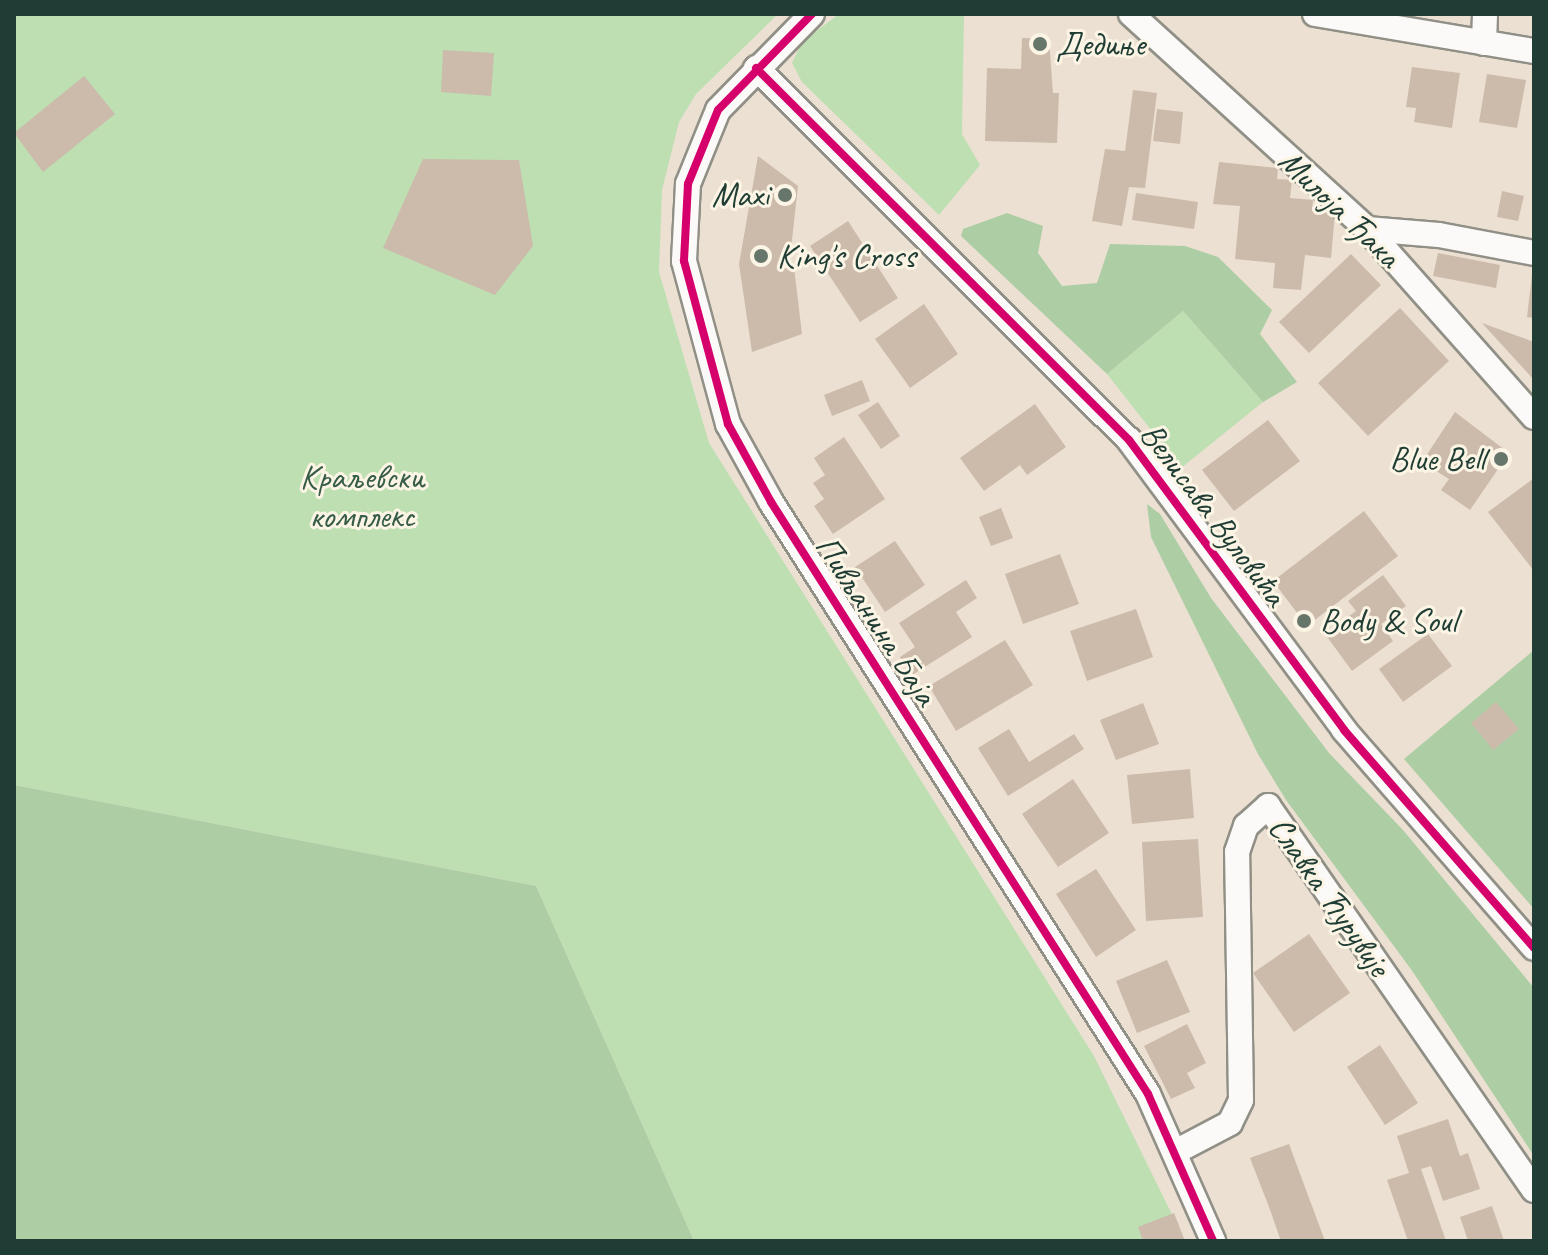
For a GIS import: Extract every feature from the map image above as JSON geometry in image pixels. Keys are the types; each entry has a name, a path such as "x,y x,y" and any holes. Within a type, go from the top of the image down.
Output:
{"street":[{"name":"Пивљанина Баја","path":"812,14 756,68 710,123 691,170 683,216 688,283 728,424 771,502 1148,1094 1177,1151 1213,1241"},
{"name":"Милоја Ђака","path":"1131,14 1367,229 1534,417"},
{"path":"1315,14 1534,51"},
{"path":"1484,43 1485,14"},
{"name":"Велисава Вуловића","path":"756,68 1129,440 1344,730 1534,948"},
{"path":"1367,229 1439,235 1534,253"},
{"name":"Славка Ћурувије","path":"1177,1151 1230,1123 1241,1100 1237,852 1246,826 1268,806 1534,1190"}],"green space":[{"name":"Краљевски комплекс","path":"14,14 778,14 696,94 679,122 662,190 659,272 709,443 1094,1056 1185,1241 694,1241 536,886 14,785"},
{"path":"839,14 964,14 962,134 980,165 939,215 802,82 792,63 802,42"},
{"path":"1007,213 1043,226 1038,253 1062,286 1097,283 1110,244 1185,246 1218,257 1272,310 1260,334 1297,382 1263,402 1183,311 1107,374 961,236 963,229"},
{"path":"1183,311 1263,402 1181,468 1107,374"},
{"path":"1147,504 1160,514 1211,598 1329,753 1403,830 1534,988 1534,1156 1413,972 1286,800 1258,754 1151,537"},
{"path":"1534,650 1534,909 1404,759"},
{"path":"14,785 536,886 694,1241 14,1241"}],"building":[{"path":"1022,38 1049,39 1053,93 1059,93 1057,143 985,141 987,68 1021,69"},
{"path":"443,50 494,53 491,96 441,92"},
{"path":"1412,67 1460,73 1452,128 1414,122 1416,108 1406,107"},
{"path":"1487,74 1526,80 1517,128 1479,122"},
{"path":"84,76 115,114 43,172 14,133"},
{"path":"1133,90 1157,93 1145,188 1129,187 1122,226 1092,221 1105,149 1125,151"},
{"path":"1157,109 1183,112 1180,144 1153,141"},
{"name":"King's Cross","path":"758,156 798,186 791,249 783,248 780,269 794,267 802,334 752,352 739,264"},
{"path":"423,159 519,160 533,246 495,295 383,248"},
{"path":"1219,162 1278,168 1277,179 1292,180 1290,198 1313,200 1312,211 1335,213 1331,258 1305,255 1301,290 1273,288 1275,263 1235,259 1240,206 1213,204"},
{"path":"1502,191 1524,196 1518,221 1497,217"},
{"path":"1136,193 1198,202 1194,229 1132,220"},
{"path":"848,221 898,298 860,322 810,246"},
{"path":"1438,253 1500,265 1496,288 1433,276"},
{"path":"1351,254 1381,285 1309,353 1279,322"},
{"path":"1534,275 1534,318 1527,317"},
{"path":"924,304 958,354 910,388 875,339"},
{"path":"1400,308 1449,361 1368,436 1318,383"},
{"path":"1482,323 1534,342 1534,380"},
{"path":"862,380 870,401 832,416 824,395"},
{"path":"878,402 900,436 881,449 858,415"},
{"path":"1035,404 1066,447 1027,475 1020,465 984,491 960,458"},
{"path":"1455,412 1509,453 1470,510 1441,490 1449,479 1422,462"},
{"path":"1268,420 1300,461 1234,511 1202,470"},
{"path":"844,437 885,499 833,534 814,506 824,499 813,483 825,475 814,458"},
{"path":"1534,478 1534,571 1488,512"},
{"path":"1001,508 1013,538 991,546 979,517"},
{"path":"1364,511 1398,556 1307,626 1273,581"},
{"path":"895,541 925,585 885,612 855,567"},
{"path":"1060,554 1079,604 1023,624 1005,574"},
{"path":"1383,575 1406,606 1381,624 1393,641 1352,671 1325,634 1356,611 1348,601"},
{"path":"966,580 977,598 956,612 972,637 912,675 900,657 915,647 899,623"},
{"path":"1136,609 1153,657 1087,681 1070,631"},
{"path":"1428,634 1452,666 1403,702 1379,669"},
{"path":"1005,640 1033,685 956,731 929,686"},
{"path":"1496,702 1519,729 1493,750 1471,723"},
{"path":"1143,703 1159,744 1116,760 1100,720"},
{"path":"1009,729 1029,762 1074,734 1084,749 1008,796 978,748"},
{"path":"1190,769 1194,818 1132,824 1127,775"},
{"path":"1073,779 1109,833 1058,867 1022,814"},
{"path":"1198,839 1203,917 1146,921 1142,842"},
{"path":"1096,869 1136,930 1096,957 1056,894"},
{"path":"1309,934 1350,993 1294,1032 1253,973"},
{"path":"1167,960 1190,1012 1137,1033 1116,981"},
{"path":"1187,1024 1206,1063 1187,1073 1195,1088 1171,1099 1144,1046"},
{"path":"1380,1045 1418,1103 1385,1125 1347,1067"},
{"path":"1448,1119 1460,1156 1468,1153 1480,1189 1443,1201 1431,1166 1421,1169 1446,1241 1408,1241 1387,1180 1409,1173 1397,1136"},
{"path":"1289,1144 1325,1241 1281,1241 1250,1158"},
{"path":"1492,1206 1504,1241 1468,1241 1460,1217"},
{"path":"1174,1213 1185,1241 1143,1241 1138,1227"}],"cycle path":[{"path":"812,14 718,110 688,184 684,261 728,424 771,502 1148,1094 1213,1241"},
{"path":"756,68 1129,440 1344,730 1534,948"}],"place":[{"name":"Дедиње","path":"1040,44"},
{"name":"Maxi","path":"785,195"},
{"name":"King's Cross","path":"761,256"},
{"name":"Blue Bell","path":"1501,459"},
{"name":"Body & Soul","path":"1304,621"}]}
